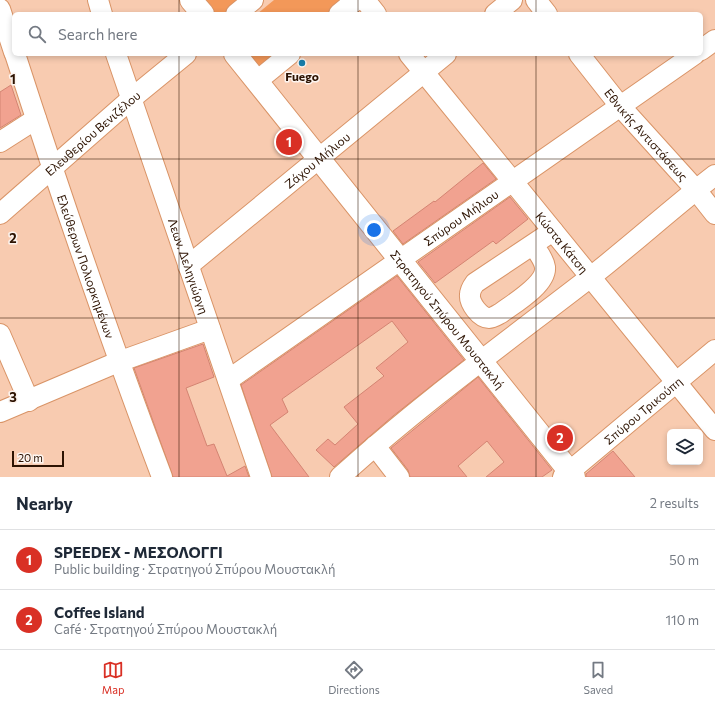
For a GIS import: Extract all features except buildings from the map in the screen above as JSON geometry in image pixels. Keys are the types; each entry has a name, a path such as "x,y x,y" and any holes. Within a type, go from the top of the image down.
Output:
{"main road":[{"path":"191,0 200,12"},
{"name":"Στρατηγού Σπύρου Μουστακλή","path":"237,56 318,159 401,260 569,475"}],"street":[{"path":"98,0 101,12"},
{"path":"238,12 253,0"},
{"path":"341,12 356,0"},
{"path":"365,0 374,12"},
{"path":"497,12 512,0"},
{"path":"536,0 546,12"},
{"name":"Ελεύθερων Πολιορκημένων","path":"2,20 12,48"},
{"path":"703,49 715,40"},
{"name":"Ελεύθερων Πολιορκημένων","path":"15,56 118,362 162,477"},
{"name":"Λεων. Δεληγιώργη","path":"117,56 262,477"},
{"name":"Ελευθερίου Βενιζέλου","path":"0,214 131,99 184,56"},
{"path":"257,81 288,56"},
{"name":"Κώστα Κάτση","path":"411,56 715,430"},
{"name":"Ζάχου Μήλιου","path":"188,266 444,56"},
{"name":"Εθνικής Αντιστάσεως","path":"581,56 620,106 696,190 715,214"},
{"name":"Σπύρου Μήλιου","path":"228,380 692,56"},
{"path":"0,142 36,119"},
{"path":"340,477 375,446 481,361 590,277 715,175"},
{"path":"534,245 553,231"},
{"path":"0,412 118,362 210,329"},
{"path":"0,334 29,400"},
{"name":"Σπύρου Τρικούπη","path":"569,475 715,350"},
{"path":"375,446 399,477"}],"shaded area":[{"path":"199,0 240,0 225,12 208,12"},
{"path":"274,0 344,0 329,12 259,12"},
{"path":"244,56 276,56 256,72"}],"place":[{"name":"Fuego","path":"302,63"},
{"name":"SPEEDEX - ΜΕΣΟΛΟΓΓΙ","path":"289,142"},
{"name":"Coffee Island","path":"560,438"}]}
